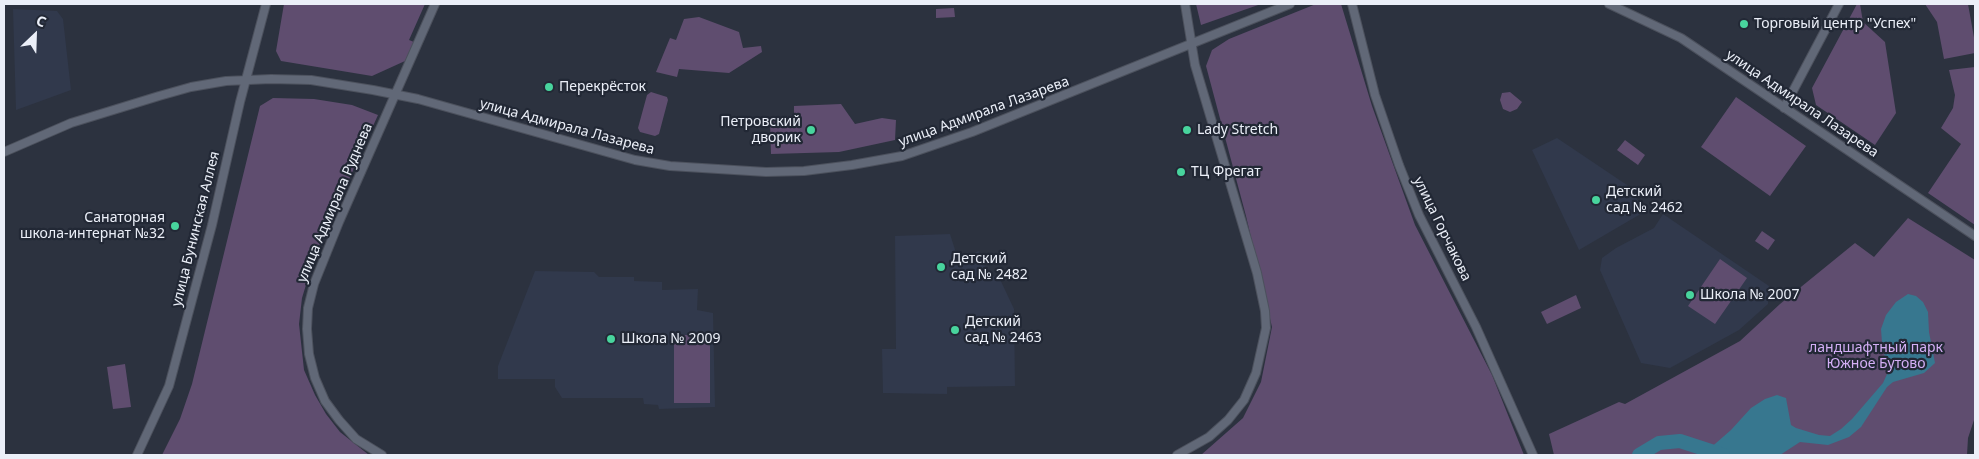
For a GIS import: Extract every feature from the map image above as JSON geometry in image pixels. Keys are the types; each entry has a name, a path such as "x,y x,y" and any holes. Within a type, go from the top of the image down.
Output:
{"street":[{"name":"улица Бунинская Аллея","path":"137,455 169,386 212,225 245,80 266,4"},
{"name":"улица Адмирала Руднева","path":"382,455 356,439 325,401 314,378 309,354 306,329 308,308 314,284 339,222 436,4"},
{"path":"1177,455 1209,437 1228,420 1244,400 1256,373 1266,328 1265,311 1257,273 1195,65 1186,4"},
{"name":"улица Адмирала Лазарева","path":"4,152 71,122 191,87 226,81 311,80 344,84 396,95 635,160 670,166 766,172 804,171 892,158 926,149 1016,115 1290,4"},
{"name":"улица Горчакова","path":"1352,4 1374,94 1399,166 1419,215 1476,327 1533,455"},
{"name":"улица Адмирала Лазарева","path":"1609,4 1681,38 1975,236"},
{"path":"1784,108 1839,4"}],"shaded area":[{"path":"13,9 57,11 63,19 71,90 16,110"},
{"name":"Детский сад № 2462","path":"1557,138 1630,187 1644,212 1579,250 1532,150"},
{"name":"Школа № 2007","path":"1663,214 1769,286 1768,304 1739,330 1670,368 1641,363 1600,270 1602,258 1616,248 1654,228"},
{"name":"Детский сад № 2463","path":"950,234 958,259 979,251 990,277 998,275 1014,309 1015,386 947,387 947,394 883,393 882,349 896,349 895,236"},
{"name":"Школа № 2009","path":"535,271 594,272 599,277 634,277 634,281 662,282 662,290 698,289 697,310 713,313 715,407 659,409 658,405 644,404 643,398 562,398 555,387 555,379 498,379 498,366"}],"green space":[{"path":"284,4 425,4 409,40 414,42 405,61 372,76 281,61 276,51"},
{"path":"1196,4 1261,4 1201,25"},
{"path":"1316,4 1341,4 1372,106 1415,225 1492,375 1524,455 1201,455 1243,418 1261,382 1272,327 1246,216 1206,66 1212,50 1229,39"},
{"path":"1857,4 1860,4 1863,22 1885,42 1896,113 1875,145 1816,105 1812,88"},
{"path":"1925,4 1968,4 1975,53 1944,59 1937,22"},
{"path":"954,8 955,17 936,18 936,9"},
{"path":"699,17 739,32 743,48 761,46 762,52 729,73 679,69 677,77 656,72 670,38 676,40 684,19"},
{"path":"1975,67 1975,225 1928,193 1961,144 1941,128 1953,108 1955,95 1949,70"},
{"path":"651,92 667,97 668,100 659,134 655,136 640,132 638,128 647,95"},
{"path":"1510,92 1522,102 1517,109 1510,112 1503,109 1500,100 1502,93"},
{"path":"1736,97 1806,146 1770,196 1701,147"},
{"path":"273,98 314,99 352,105 378,115 315,255 302,298 299,324 304,370 315,395 326,414 340,432 369,455 162,455 180,419 192,384 260,106"},
{"path":"841,104 855,124 882,118 896,120 895,140 839,152 771,154 770,122 776,117 794,116 794,106"},
{"path":"1625,140 1645,155 1638,165 1617,150"},
{"name":"ландшафтный парк Южное Бутово","path":"1908,218 1975,260 1975,417 1968,438 1967,455 1554,455 1549,434 1619,402 1625,404 1740,341 1780,304 1855,243 1874,257"},
{"path":"1762,231 1775,240 1768,250 1755,241"},
{"path":"1720,259 1747,278 1715,324 1688,306"},
{"path":"1576,295 1581,308 1547,324 1541,312"},
{"path":"674,335 710,335 710,403 674,403"},
{"path":"125,364 131,407 113,409 107,367"}],"water":[{"path":"1908,294 1916,296 1923,302 1928,312 1929,332 1935,363 1924,373 1893,382 1887,387 1861,427 1849,437 1828,445 1800,442 1780,455 1711,455 1708,450 1731,430 1751,408 1765,399 1777,395 1786,398 1791,425 1796,428 1819,435 1830,436 1841,429 1883,383 1888,372 1881,329 1886,315 1896,302"}],"waterway":[{"path":"1639,455 1659,443 1680,441 1723,455"}],"place":[{"name":"Торговый центр \"Успех\"","path":"1744,24"},
{"name":"Перекрёсток","path":"549,87"},
{"name":"Петровский дворик","path":"811,130"},
{"name":"Lady Stretch","path":"1187,130"},
{"name":"ТЦ Фрегат","path":"1181,172"},
{"name":"Детский сад № 2462","path":"1596,200"},
{"name":"Санаторная школа-интернат №32","path":"175,226"},
{"name":"Детский сад № 2482","path":"941,267"},
{"name":"Школа № 2007","path":"1690,295"},
{"name":"Детский сад № 2463","path":"955,330"},
{"name":"Школа № 2009","path":"611,339"}]}
